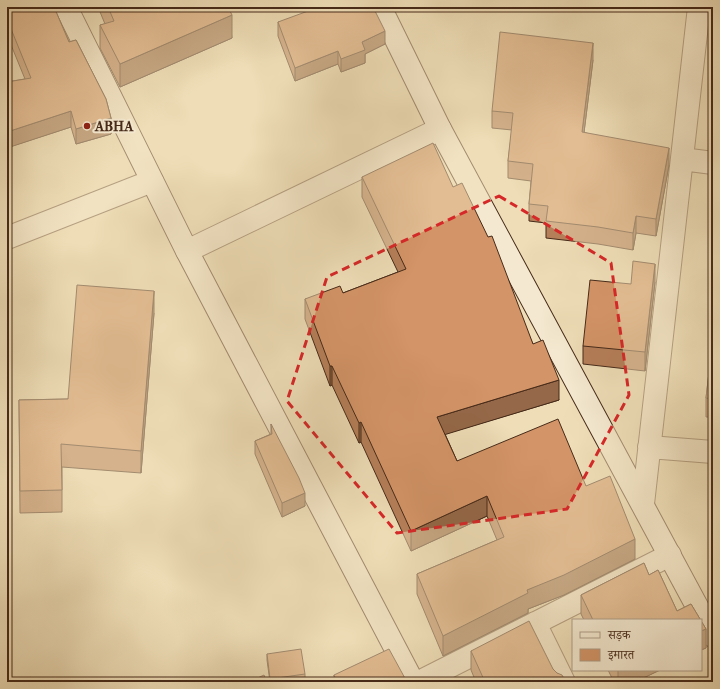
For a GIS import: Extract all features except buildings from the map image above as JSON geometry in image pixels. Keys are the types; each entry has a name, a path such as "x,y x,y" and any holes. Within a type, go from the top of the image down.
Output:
{"street":[{"path":"66,7 187,251 413,682"},
{"path":"643,504 699,7"},
{"path":"383,10 440,129 713,636"},
{"path":"187,251 440,129"},
{"path":"682,159 713,163"},
{"path":"7,238 152,181"},
{"path":"649,447 713,452"},
{"path":"419,682 670,555"},
{"path":"535,623 564,682"}],"highlighted area":[{"path":"499,196 611,263 629,395 567,509 397,533 287,401 327,277"}],"place":[{"name":"ABHA","path":"87,126"}]}
